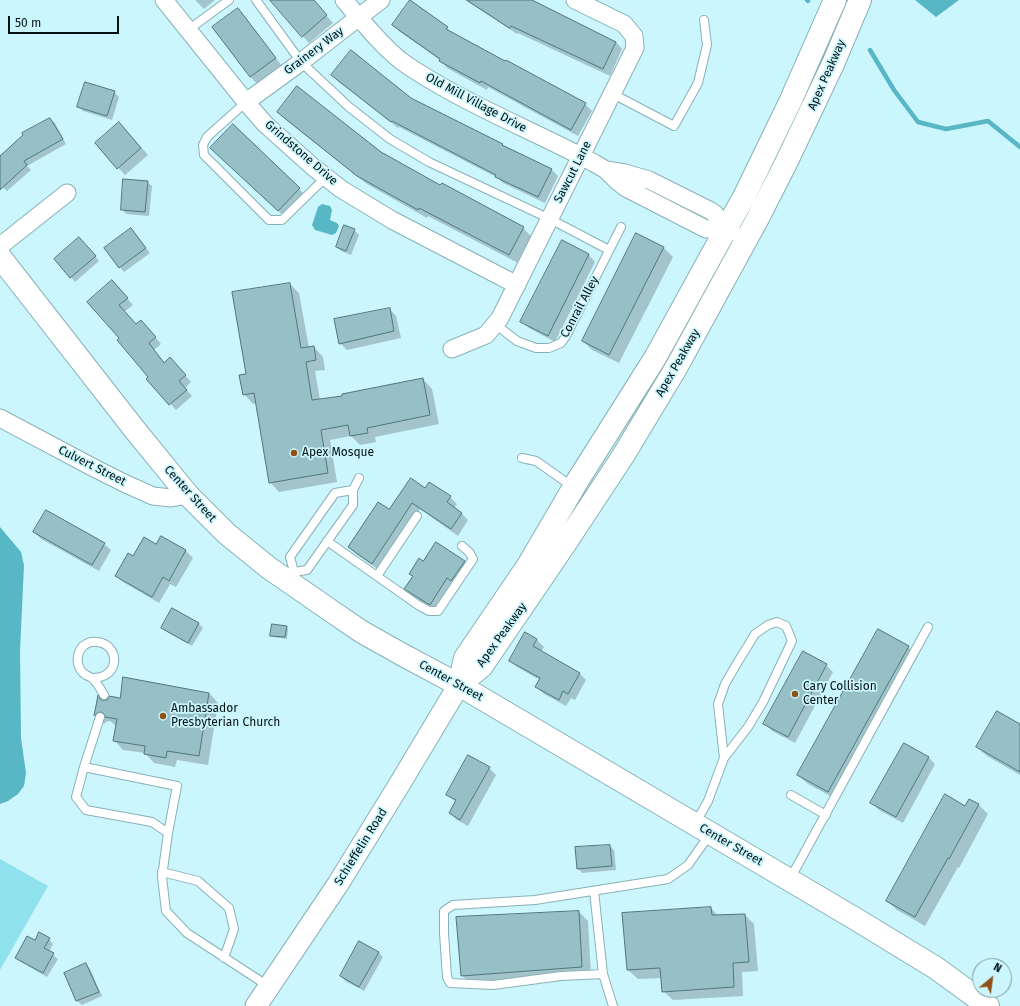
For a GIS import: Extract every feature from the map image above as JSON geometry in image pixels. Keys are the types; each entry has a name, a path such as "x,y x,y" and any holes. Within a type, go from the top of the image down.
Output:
{"main road":[{"name":"Apex Peakway","path":"459,685 465,658 527,567 574,487 655,358 744,197 790,102 835,0"},
{"name":"Apex Peakway","path":"459,685 481,667 486,660 623,456 676,368 746,240 800,135 833,64 860,0"},
{"name":"Center Street","path":"0,257 135,430 188,495 227,534 269,568 290,576 336,615 362,632 459,685 854,918 936,968 988,1006"}],"street":[{"name":"Grindstone Drive","path":"164,0 265,124 313,168 342,189 392,220 517,285"},
{"name":"Old Mill Village Drive","path":"344,0 378,41 401,60 459,97 581,156 606,170 626,188 706,229 726,229 746,240"},
{"name":"Grainery Way","path":"246,102 301,62 381,0"},
{"name":"Sawcut Lane","path":"452,349 486,335 500,318 635,48 634,36 624,24 575,0"},
{"path":"0,246 67,192"},
{"name":"Culvert Street","path":"0,418 102,472 153,496 171,498 188,495"},
{"name":"Schieffelin Road","path":"256,1006 338,884 459,685"}],"lane":[{"path":"188,30 229,0"},
{"path":"256,0 301,62 349,107 390,139 429,162 550,219 609,250"},
{"path":"613,94 674,126 698,83 708,45 704,20"},
{"path":"246,102 207,137 203,145 204,155 269,220 282,220 326,177"},
{"name":"Conrail Alley","path":"495,324 517,340 536,348 549,348 561,343 566,336 621,226"},
{"path":"522,458 536,461 574,487"},
{"path":"353,490 336,493 290,557 290,576 307,570 352,505 353,490 359,478"},
{"path":"377,576 416,516"},
{"path":"327,541 429,612 438,611 473,559 469,552 462,546"},
{"path":"603,974 561,976 493,985 450,983 447,977 444,910 453,905 535,900 668,879 688,865 702,829 708,801 724,758 748,727 763,702 792,641 786,626 778,622 768,625 756,634 725,684 718,704 724,758"},
{"path":"790,880 928,627"},
{"path":"93,678 105,676 109,672 114,661 114,656 111,650 107,645 102,643 90,642 84,646 80,650 77,662 82,672 93,678 104,695"},
{"path":"100,716 76,797 86,810 152,822 168,833"},
{"path":"84,767 177,786 162,872 166,911 187,933 269,987"},
{"path":"791,795 826,814"},
{"path":"162,872 198,881 229,908 234,930 224,958"},
{"path":"594,891 603,974 613,1006"}],"shaded area":[{"path":"915,0 959,0 936,17"},
{"path":"322,204 330,206 332,210 330,220 337,223 339,226 336,233 332,235 315,230 312,225 318,207"},
{"path":"0,527 21,552 24,565 20,651 21,738 26,773 24,786 18,794 8,801 0,804"},
{"path":"0,859 48,886 0,970"}],"building":[{"path":"270,0 314,0 327,15 302,37"},
{"path":"410,0 448,27 446,29 586,103 571,130 481,81 480,83 439,61 440,59 392,25"},
{"path":"467,0 532,0 616,42 603,69 511,26 510,28"},
{"path":"238,8 276,58 250,77 212,27"},
{"path":"351,50 411,98 552,169 538,197 495,177 496,175 392,121 391,122 331,75"},
{"path":"85,82 115,91 107,116 77,107"},
{"path":"297,86 381,152 440,185 442,183 524,227 509,255 419,208 418,210 357,176 277,112"},
{"path":"50,118 63,139 24,161 27,165 0,190 0,156 23,135 22,133"},
{"path":"119,122 141,148 117,169 95,143"},
{"path":"233,124 300,188 278,211 210,148"},
{"path":"123,179 148,181 145,212 121,210"},
{"path":"344,225 355,229 346,251 336,247"},
{"path":"131,228 146,248 119,268 104,248"},
{"path":"636,233 664,247 609,355 582,341"},
{"path":"79,237 96,256 70,278 54,259"},
{"path":"562,240 589,254 548,336 520,322"},
{"path":"112,280 128,298 119,305 136,324 141,320 156,337 149,343 164,363 170,357 186,375 179,381 187,390 169,405 146,379 148,377 117,340 119,338 87,302"},
{"path":"290,283 301,348 314,346 316,360 306,362 312,400 342,396 342,394 423,378 430,415 367,428 368,433 350,436 348,425 321,430 328,473 269,483 254,393 243,395 239,375 246,374 232,292"},
{"path":"390,308 394,331 339,344 334,319"},
{"path":"411,478 425,488 429,482 451,496 447,502 462,513 451,529 412,503 372,564 348,547 378,502 389,509"},
{"path":"46,510 105,543 92,565 33,532"},
{"path":"161,536 186,550 169,581 163,577 152,597 115,576 128,553 133,556 144,537 156,544"},
{"path":"436,542 465,561 451,581 447,578 430,605 404,589 413,576 409,574 419,558 423,561"},
{"path":"172,608 199,623 188,643 161,628"},
{"path":"272,624 287,626 285,637 270,636"},
{"path":"878,629 909,646 828,792 797,775"},
{"path":"525,632 537,639 533,646 580,673 568,694 563,691 559,700 535,687 540,678 509,661"},
{"name":"Cary Collision Center","path":"803,651 827,664 788,737 763,724"},
{"path":"123,677 209,693 199,756 167,751 166,758 144,754 145,746 113,741 117,719 105,717 101,712 94,716 98,695 101,700 107,700 109,696 120,698"},
{"path":"997,711 1020,724 1020,772 976,747"},
{"path":"904,743 929,757 896,817 870,803"},
{"path":"468,755 490,767 460,820 449,813 456,800 446,795"},
{"path":"945,794 965,806 969,799 979,804 915,917 886,901"},
{"path":"610,845 612,866 577,869 575,847"},
{"path":"711,907 712,915 745,914 749,962 733,963 734,987 662,992 660,968 627,970 622,913"},
{"path":"579,911 582,967 461,976 456,917"},
{"path":"39,932 50,938 44,948 54,953 43,973 15,958 27,936 35,940"},
{"path":"359,941 379,952 359,987 340,976"},
{"path":"86,963 99,992 76,1001 64,973"}],"waterway":[{"path":"870,50 894,90 918,122 946,129 988,121 1020,147"}],"place":[{"name":"Apex Mosque","path":"294,453"},
{"name":"Cary Collision Center","path":"795,694"},
{"name":"Ambassador Presbyterian Church","path":"163,716"}]}
